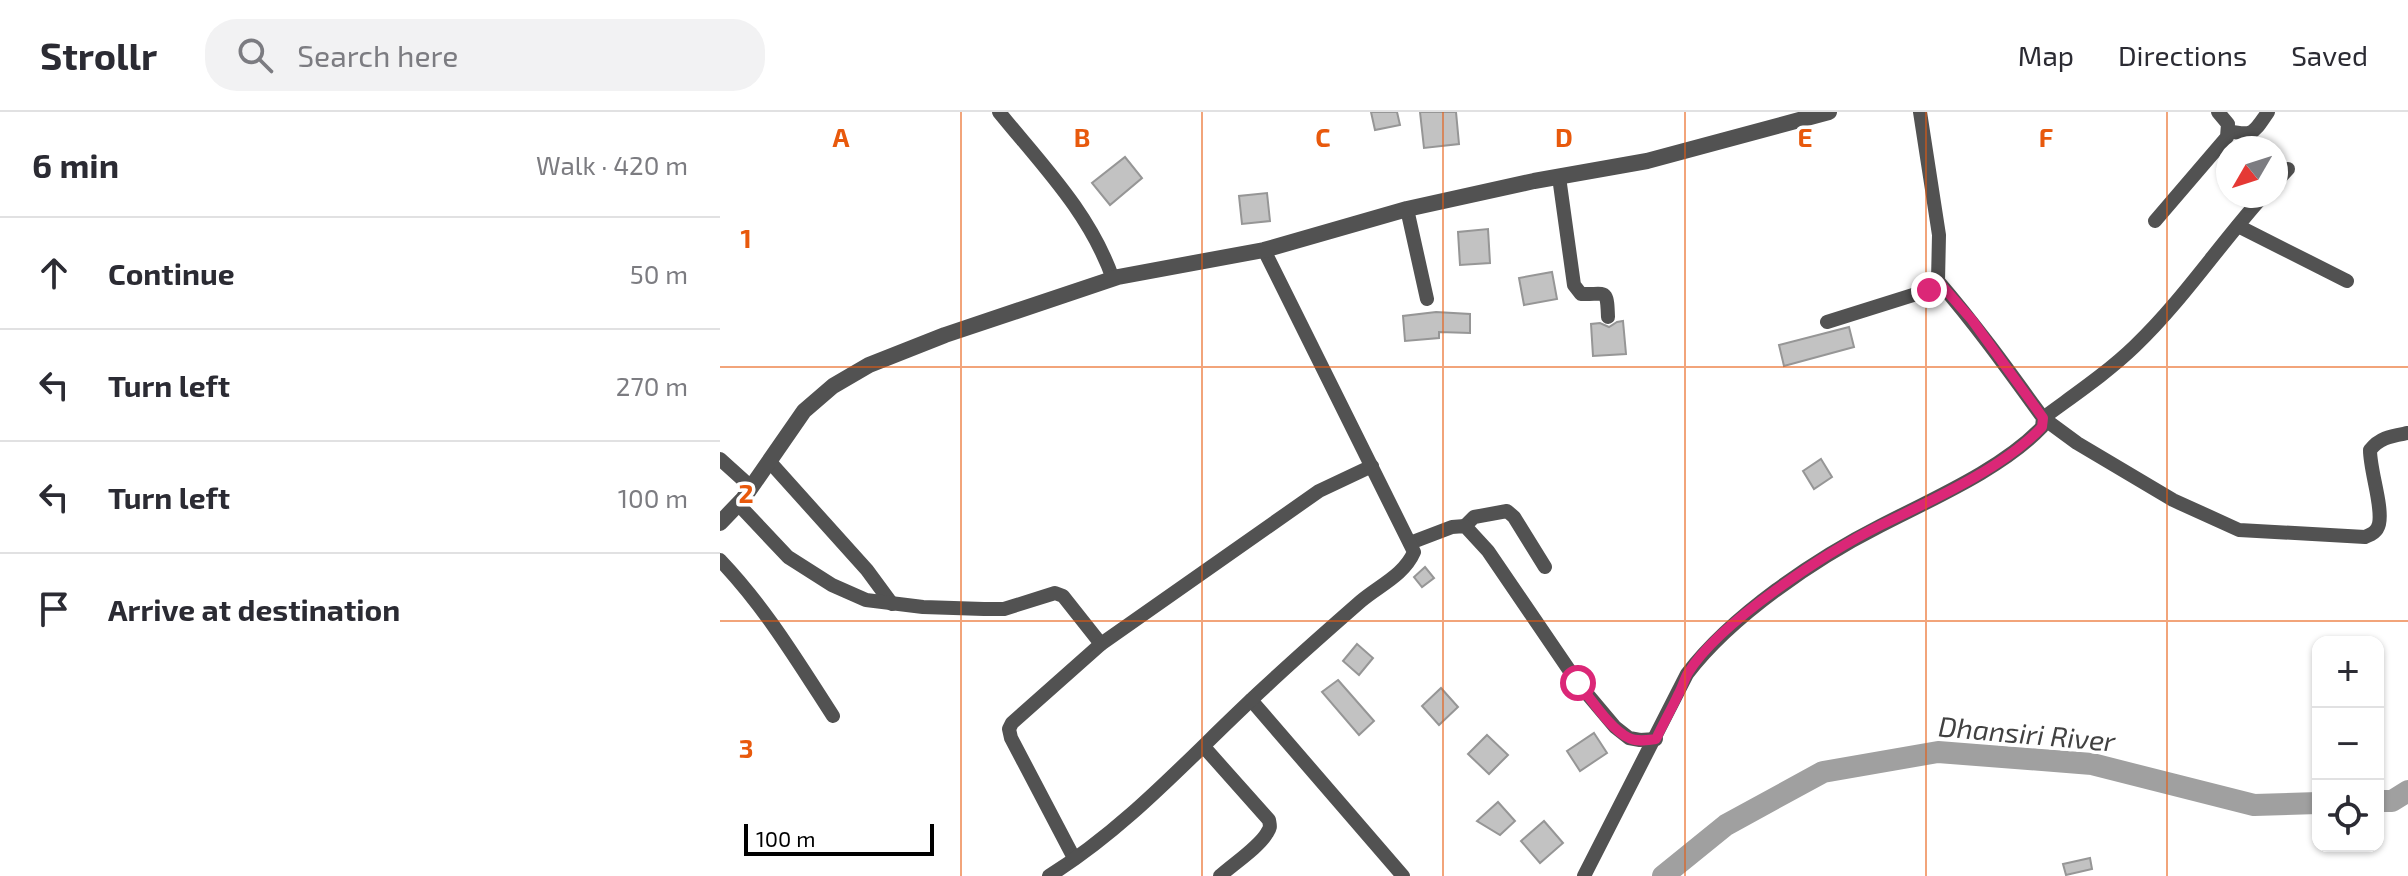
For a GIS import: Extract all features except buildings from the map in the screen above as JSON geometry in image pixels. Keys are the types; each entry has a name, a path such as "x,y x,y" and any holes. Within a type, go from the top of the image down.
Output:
{"street":[{"path":"999,112 1068,195 1104,253 1113,279"},
{"path":"720,523 751,487 804,411 833,386 869,365 945,335 1113,279 1264,250 1407,209 1534,181 1647,161 1829,112"},
{"path":"1827,322 1929,290 1938,281 1939,235 1920,112"},
{"path":"2155,221 2227,137 2228,124 2218,112"},
{"path":"2229,131 2247,136 2268,112"},
{"path":"1559,177 1574,285 1581,294 1601,292 1606,295 1608,317"},
{"path":"1584,876 1687,674 1700,657 1730,628 1797,576 1877,527 1973,477 2033,436 2042,427 2043,418 2136,345 2204,270 2253,208"},
{"path":"1407,209 1427,299"},
{"path":"2238,226 2347,281"},
{"path":"1049,876 1105,837 1251,700 1364,599 1403,570 1414,552 1264,250"},
{"path":"1938,281 1972,320 2043,418 2077,443 2173,500 2239,530 2365,537 2373,534 2379,526 2379,515 2370,450 2387,436 2408,433"},
{"path":"720,459 751,487"},
{"path":"769,461 867,570 892,604"},
{"path":"1074,858 1011,738 1009,729 1012,723 1101,644 1215,567 1319,491 1372,466"},
{"path":"738,504 788,557 809,572 866,600 946,608 1004,609 1055,593 1063,596 1101,644"},
{"path":"1410,543 1452,527 1465,526 1474,517 1507,511 1514,517 1545,567"},
{"path":"1465,526 1488,551 1578,683 1615,727 1629,738 1656,739"},
{"path":"720,560 789,647 833,716"},
{"path":"1251,700 1403,876"},
{"path":"1204,747 1269,820 1270,826 1267,834 1220,876"}],"waterway":[{"name":"Dhansiri River","path":"1663,876 1726,825 1823,772 1938,752 2092,764 2254,805 2312,803"},
{"name":"Dhansiri River","path":"2384,801 2392,801 2408,791"}],"route":[{"path":"1578,683 1615,727 1629,738 1656,739 1687,674 1700,657 1763,601 1797,576 1877,527 1973,477 2042,427 2043,418 1972,320 1938,281 1929,290"}]}
